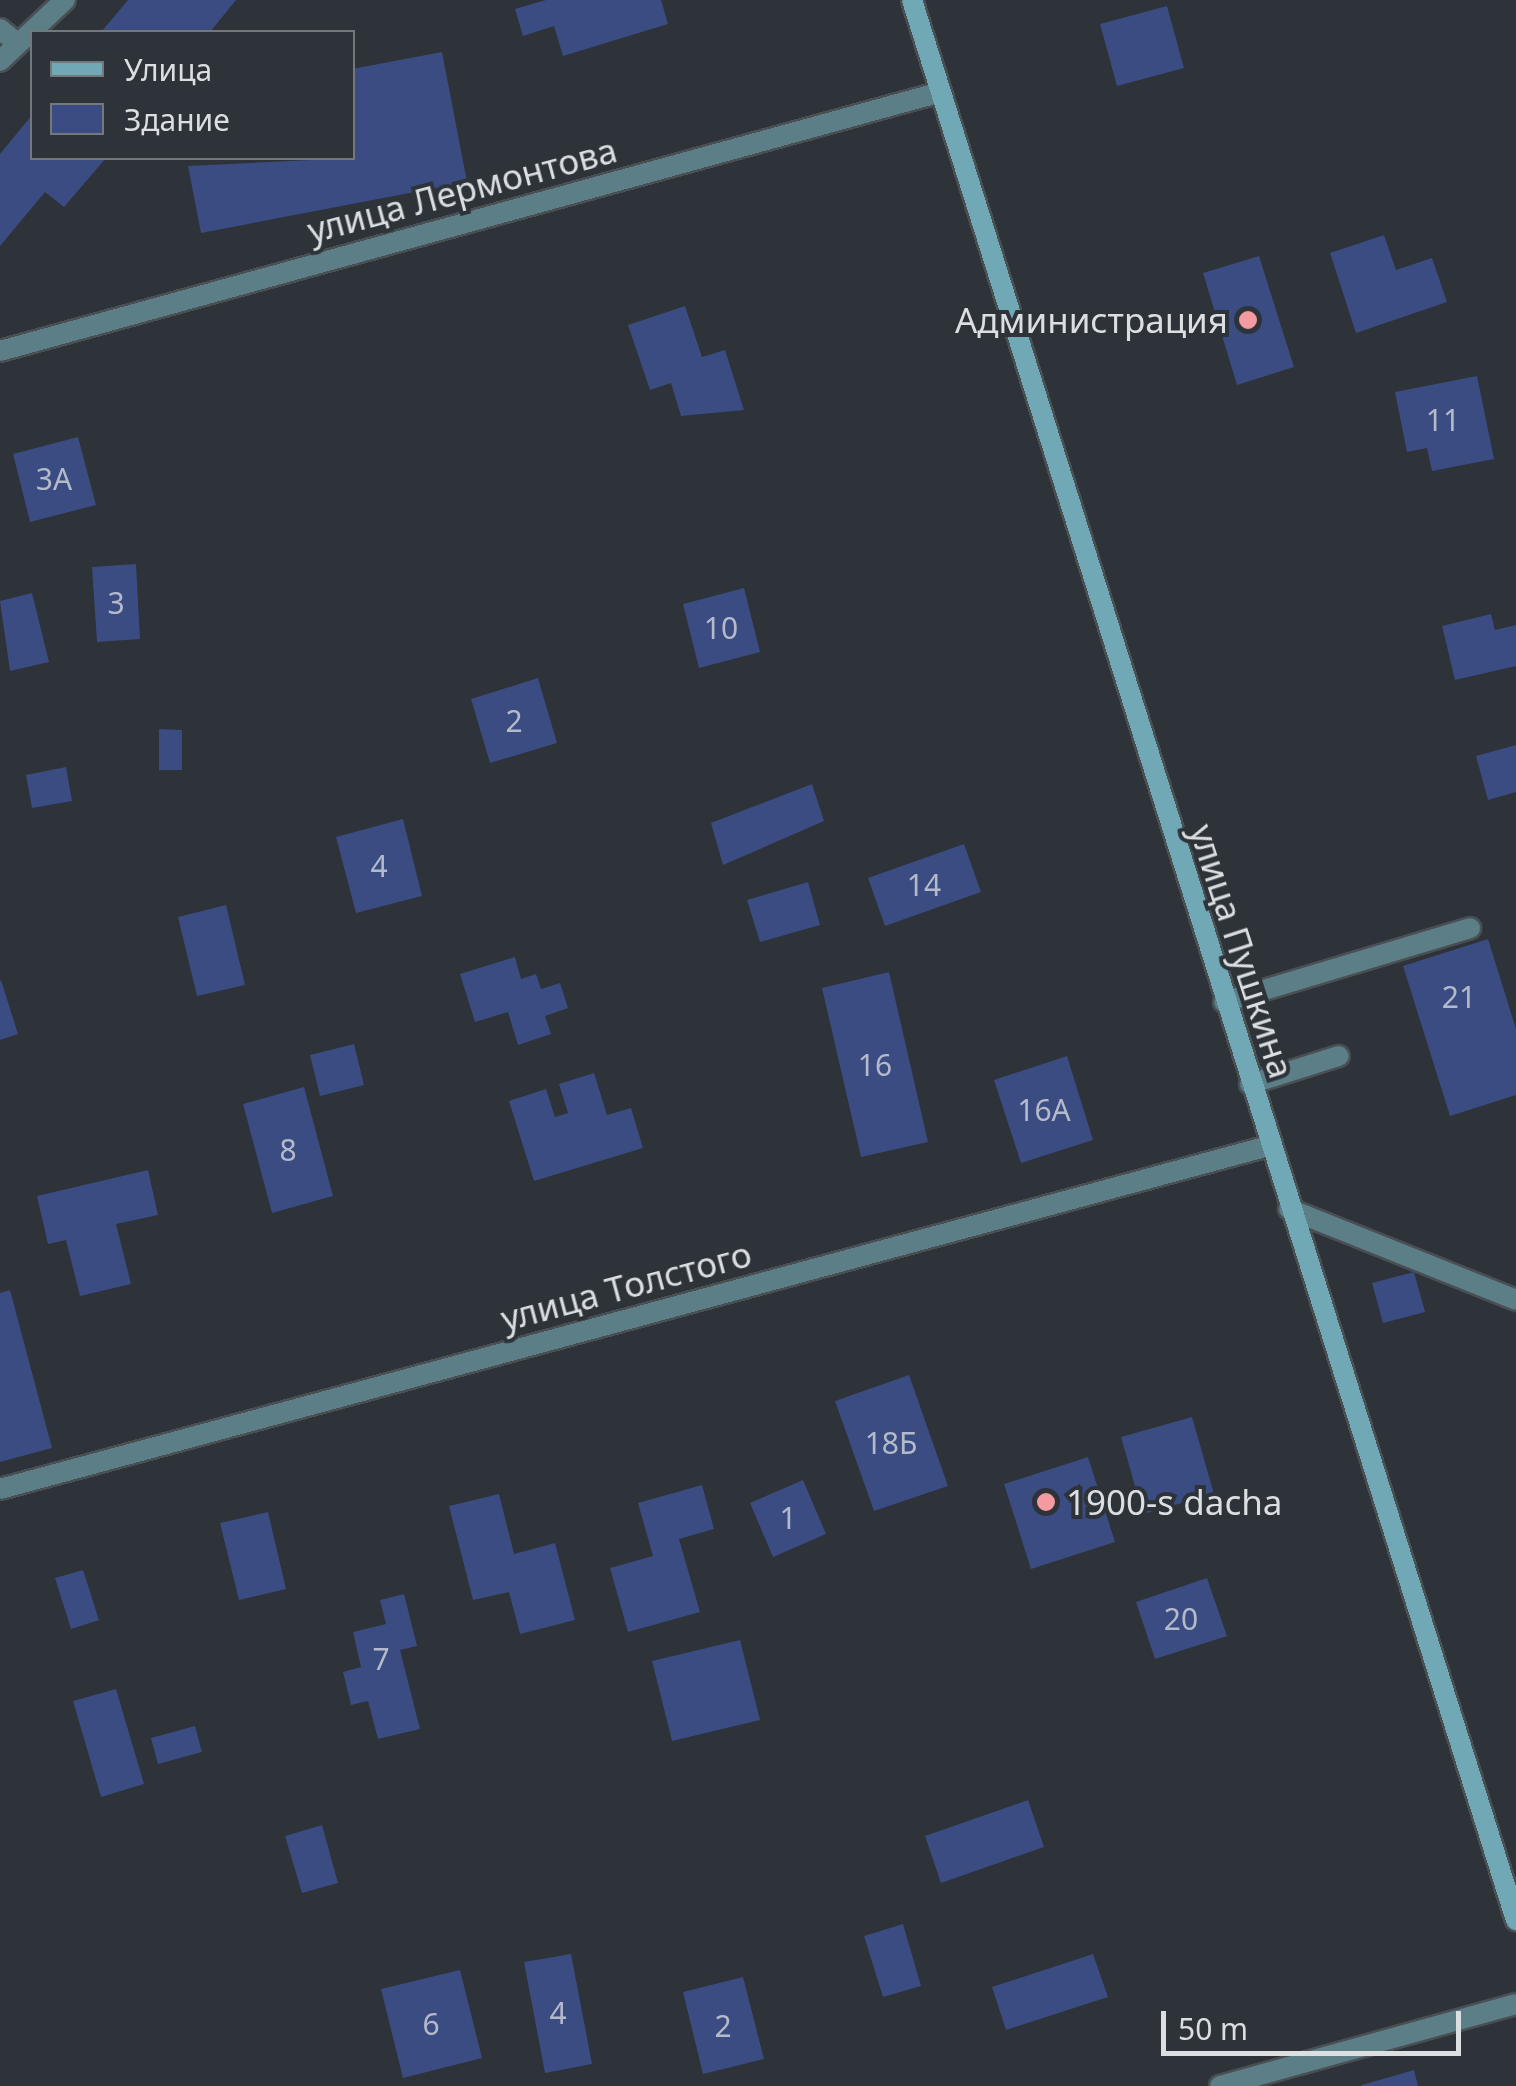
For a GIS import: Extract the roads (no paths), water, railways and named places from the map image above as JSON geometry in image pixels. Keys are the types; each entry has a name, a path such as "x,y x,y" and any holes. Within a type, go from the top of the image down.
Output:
{"main road":[{"name":"улица Пушкина","path":"912,0 1224,1002 1516,1920"}],"street":[{"path":"33,30 66,0"},
{"path":"0,29 18,44"},
{"path":"0,61 30,33"},
{"name":"улица Лермонтова","path":"0,352 941,92"},
{"path":"1224,1002 1470,928"},
{"path":"1250,1084 1340,1056"},
{"name":"улица Толстого","path":"0,1489 1270,1146"},
{"path":"1290,1209 1516,1300"},
{"path":"1220,2086 1516,2004"}],"place":[{"name":"Администрация","path":"1248,320"},
{"name":"1900-s dacha","path":"1046,1502"}]}
